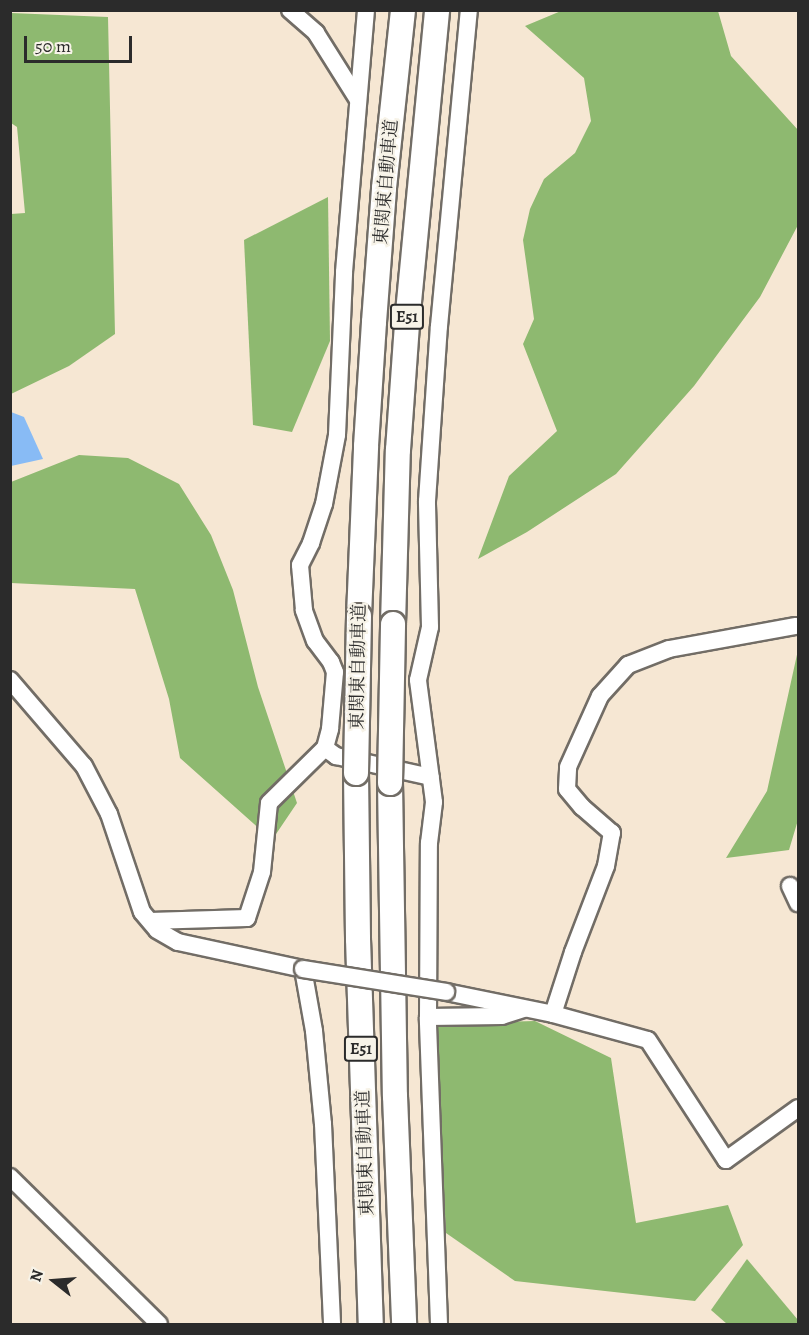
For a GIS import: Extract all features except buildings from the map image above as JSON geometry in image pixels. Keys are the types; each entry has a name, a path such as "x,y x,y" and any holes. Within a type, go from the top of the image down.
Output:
{"highway":[{"name":"東関東自動車道","path":"371,1324 359,962 356,773 359,616 365,457 374,322 384,188 404,10"},
{"name":"東関東自動車道","path":"404,1324 395,1096 390,783 393,624 398,450 406,334 437,10"}],"street":[{"path":"290,10 316,33 357,98"},
{"path":"150,921 247,918 262,872 269,803 325,748 335,695 335,672 331,662 315,641 304,610 300,565 311,543 324,504 337,435 344,272 366,10"},
{"path":"439,1324 428,1017 429,843 434,802 418,680 430,627 427,501 440,315 469,10"},
{"path":"554,1014 573,952 606,866 612,833 582,807 567,789 568,767 600,696 628,665 669,648 796,626"},
{"path":"10,680 84,766 109,814 142,912 158,930 178,942 303,969 446,992 554,1014 648,1040 726,1160 798,1108"},
{"path":"325,748 336,756 431,777"},
{"path":"790,886 798,903"},
{"path":"303,969 314,1031 323,1124 332,1324"},
{"path":"428,1017 502,1016 525,1009"},
{"path":"10,1177 159,1324"}],"green space":[{"path":"561,11 718,11 731,56 798,130 798,225 760,297 694,386 616,474 527,532 478,559 509,476 557,431 523,344 534,319 523,240 530,209 544,179 575,153 591,121 584,78 525,26"},
{"path":"11,13 108,17 115,334 69,366 11,394 11,214 25,213 17,127 11,123"},
{"path":"328,197 330,341 292,432 253,425 244,240"},
{"path":"79,455 128,458 179,484 211,535 233,590 258,687 297,803 272,840 180,758 169,699 135,589 11,583 11,482"},
{"path":"798,650 798,820 789,850 726,858 767,791"},
{"path":"535,1021 611,1058 636,1223 728,1205 743,1245 695,1301 515,1281 446,1233 435,1024"},
{"path":"747,1259 798,1320 798,1324 727,1324 711,1310"}],"water":[{"path":"11,412 24,417 43,459 11,466"}]}
